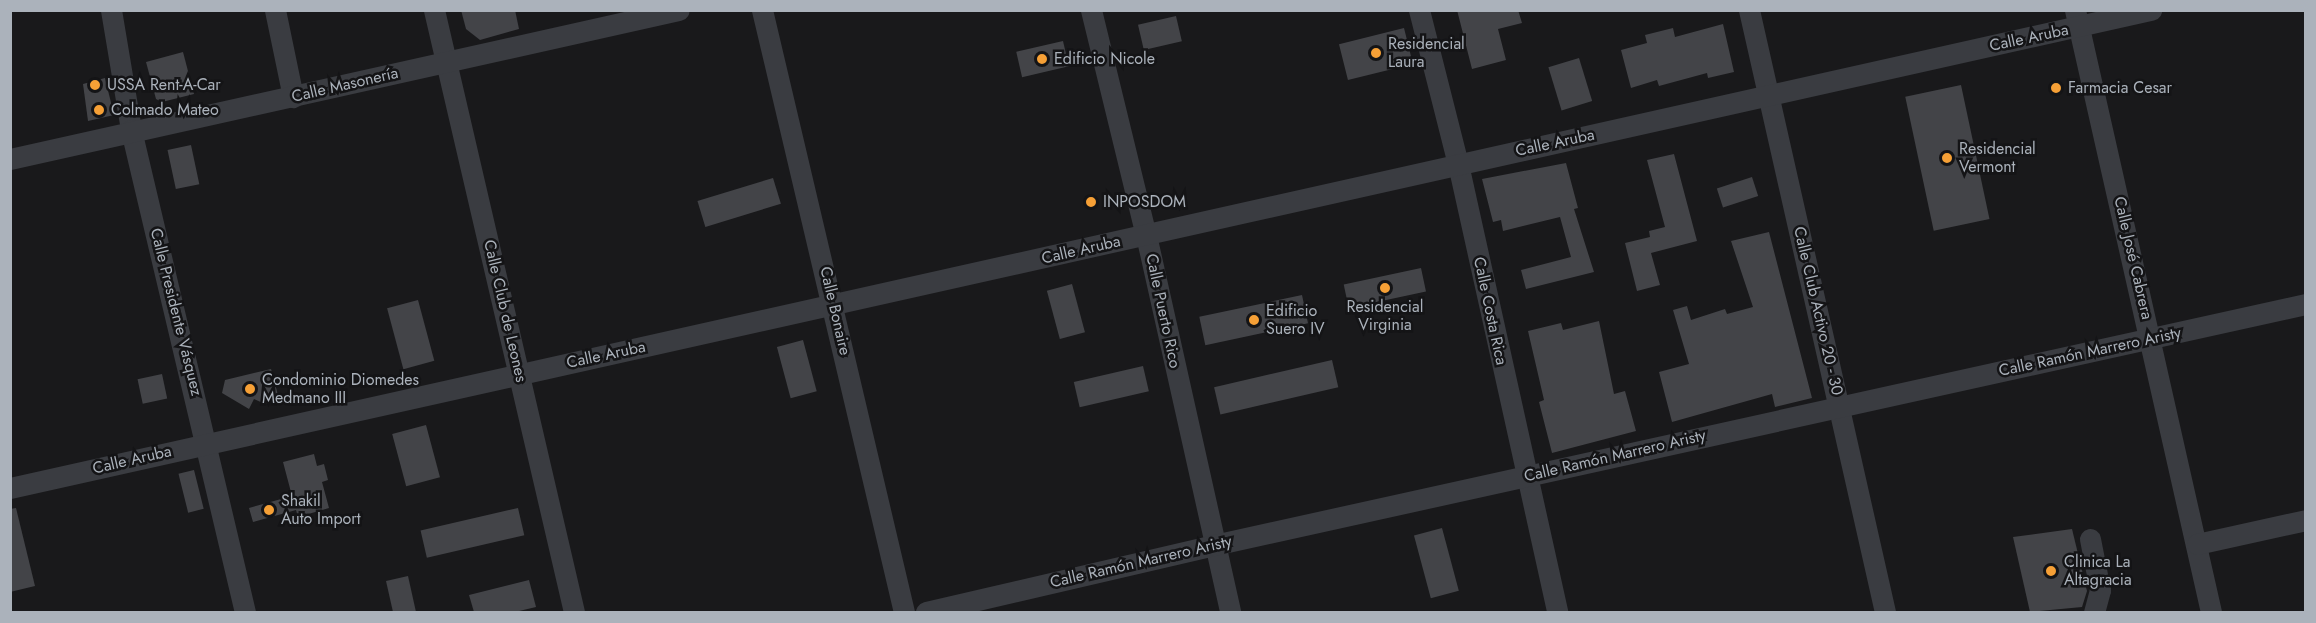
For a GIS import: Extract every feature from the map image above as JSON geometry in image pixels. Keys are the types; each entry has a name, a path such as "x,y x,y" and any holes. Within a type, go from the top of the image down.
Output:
{"street":[{"name":"Calle Presidente Vásquez","path":"111,10 131,130 208,442 245,612"},
{"path":"275,10 293,97"},
{"name":"Calle Club de Leones","path":"434,10 574,612"},
{"name":"Calle Masonería","path":"10,159 131,130 293,97 679,10"},
{"name":"Calle Bonaire","path":"762,10 834,306 904,612"},
{"name":"Calle Puerto Rico","path":"1091,10 1146,235 1230,612"},
{"name":"Calle Costa Rica","path":"1419,10 1458,164 1557,612"},
{"name":"Calle Club Activo 20 - 30","path":"1749,10 1885,612"},
{"name":"Calle Aruba","path":"10,488 208,442 834,306 1458,164 1770,96 2077,19 2151,10"},
{"name":"Calle José Cabrera","path":"2077,19 2152,339 2211,612"},
{"name":"Calle Ramón Marrero Aristy","path":"926,612 1527,475 2306,304"},
{"path":"2197,544 2306,520"},
{"path":"2090,538 2100,590 2094,612"}],"building":[{"path":"461,10 515,10 519,29 480,40 466,29"},
{"path":"1457,10 1518,10 1522,23 1498,29 1506,60 1472,69"},
{"path":"1176,16 1182,41 1144,50 1138,25"},
{"path":"1723,24 1734,72 1708,78 1707,73 1659,86 1657,80 1631,88 1621,50 1647,43 1645,35 1673,28 1675,37"},
{"name":"Residencial Laura","path":"1404,28 1413,64 1348,80 1339,44"},
{"name":"Edificio Nicole","path":"1063,41 1069,66 1022,77 1016,52"},
{"path":"183,52 194,94 162,102 156,99 146,62"},
{"path":"1579,58 1592,101 1562,110 1548,67"},
{"path":"105,78 114,115 88,121 83,84"},
{"name":"Residencial Vermont","path":"1961,85 1989,219 1934,231 1905,97"},
{"path":"191,145 199,184 176,189 168,150"},
{"path":"1674,154 1697,241 1651,253 1660,285 1637,291 1625,243 1650,237 1649,231 1665,227 1647,160"},
{"path":"1566,163 1578,208 1574,209 1594,272 1526,289 1521,270 1571,257 1560,217 1503,231 1501,220 1493,222 1482,179"},
{"path":"1752,177 1758,196 1723,207 1717,188"},
{"path":"773,178 781,204 705,227 697,201"},
{"path":"1769,232 1812,398 1775,407 1772,394 1672,422 1659,372 1689,364 1673,310 1687,306 1691,320 1725,309 1727,314 1753,307 1731,241"},
{"name":"Residencial Virginia","path":"1421,268 1426,291 1349,308 1344,284"},
{"path":"1072,284 1085,332 1060,339 1047,291"},
{"name":"Edificio Suero IV","path":"1302,295 1308,323 1205,345 1199,317"},
{"path":"418,300 434,361 403,369 387,308"},
{"path":"1599,321 1614,394 1625,391 1636,431 1552,453 1539,402 1544,400 1528,331 1561,323 1563,330"},
{"path":"803,340 817,391 791,398 777,347"},
{"path":"1332,360 1338,387 1220,415 1214,387"},
{"path":"1143,366 1149,391 1080,407 1074,382"},
{"name":"Condominio Diomedes Medmano III","path":"271,369 278,395 272,403 265,404 254,399 249,409 222,393 225,380"},
{"path":"162,374 167,398 143,404 138,379"},
{"path":"426,425 440,477 406,486 392,434"},
{"path":"314,454 317,466 324,464 328,480 322,482 329,508 298,517 296,510 253,522 249,508 292,496 283,462"},
{"path":"194,470 204,509 188,513 178,474"},
{"path":"16,508 35,586 10,592 10,509"},
{"path":"518,508 524,535 427,558 421,530"},
{"path":"1442,528 1459,591 1431,598 1414,536"},
{"name":"Clinica La Altagracia","path":"2072,529 2087,591 2082,607 2030,612 2013,537"},
{"path":"408,576 416,612 393,612 386,581"},
{"path":"529,580 536,607 515,612 474,612 469,595"}],"place":[{"name":"Residencial Laura","path":"1376,53"},
{"name":"Edificio Nicole","path":"1042,59"},
{"name":"USSA Rent-A-Car","path":"95,85"},
{"name":"Farmacia Cesar","path":"2056,88"},
{"name":"Colmado Mateo","path":"99,110"},
{"name":"Residencial Vermont","path":"1947,158"},
{"name":"INPOSDOM","path":"1091,202"},
{"name":"Residencial Virginia","path":"1385,288"},
{"name":"Edificio Suero IV","path":"1254,320"},
{"name":"Condominio Diomedes Medmano III","path":"250,389"},
{"name":"Shakil Auto Import","path":"269,510"},
{"name":"Clinica La Altagracia","path":"2051,571"}]}
